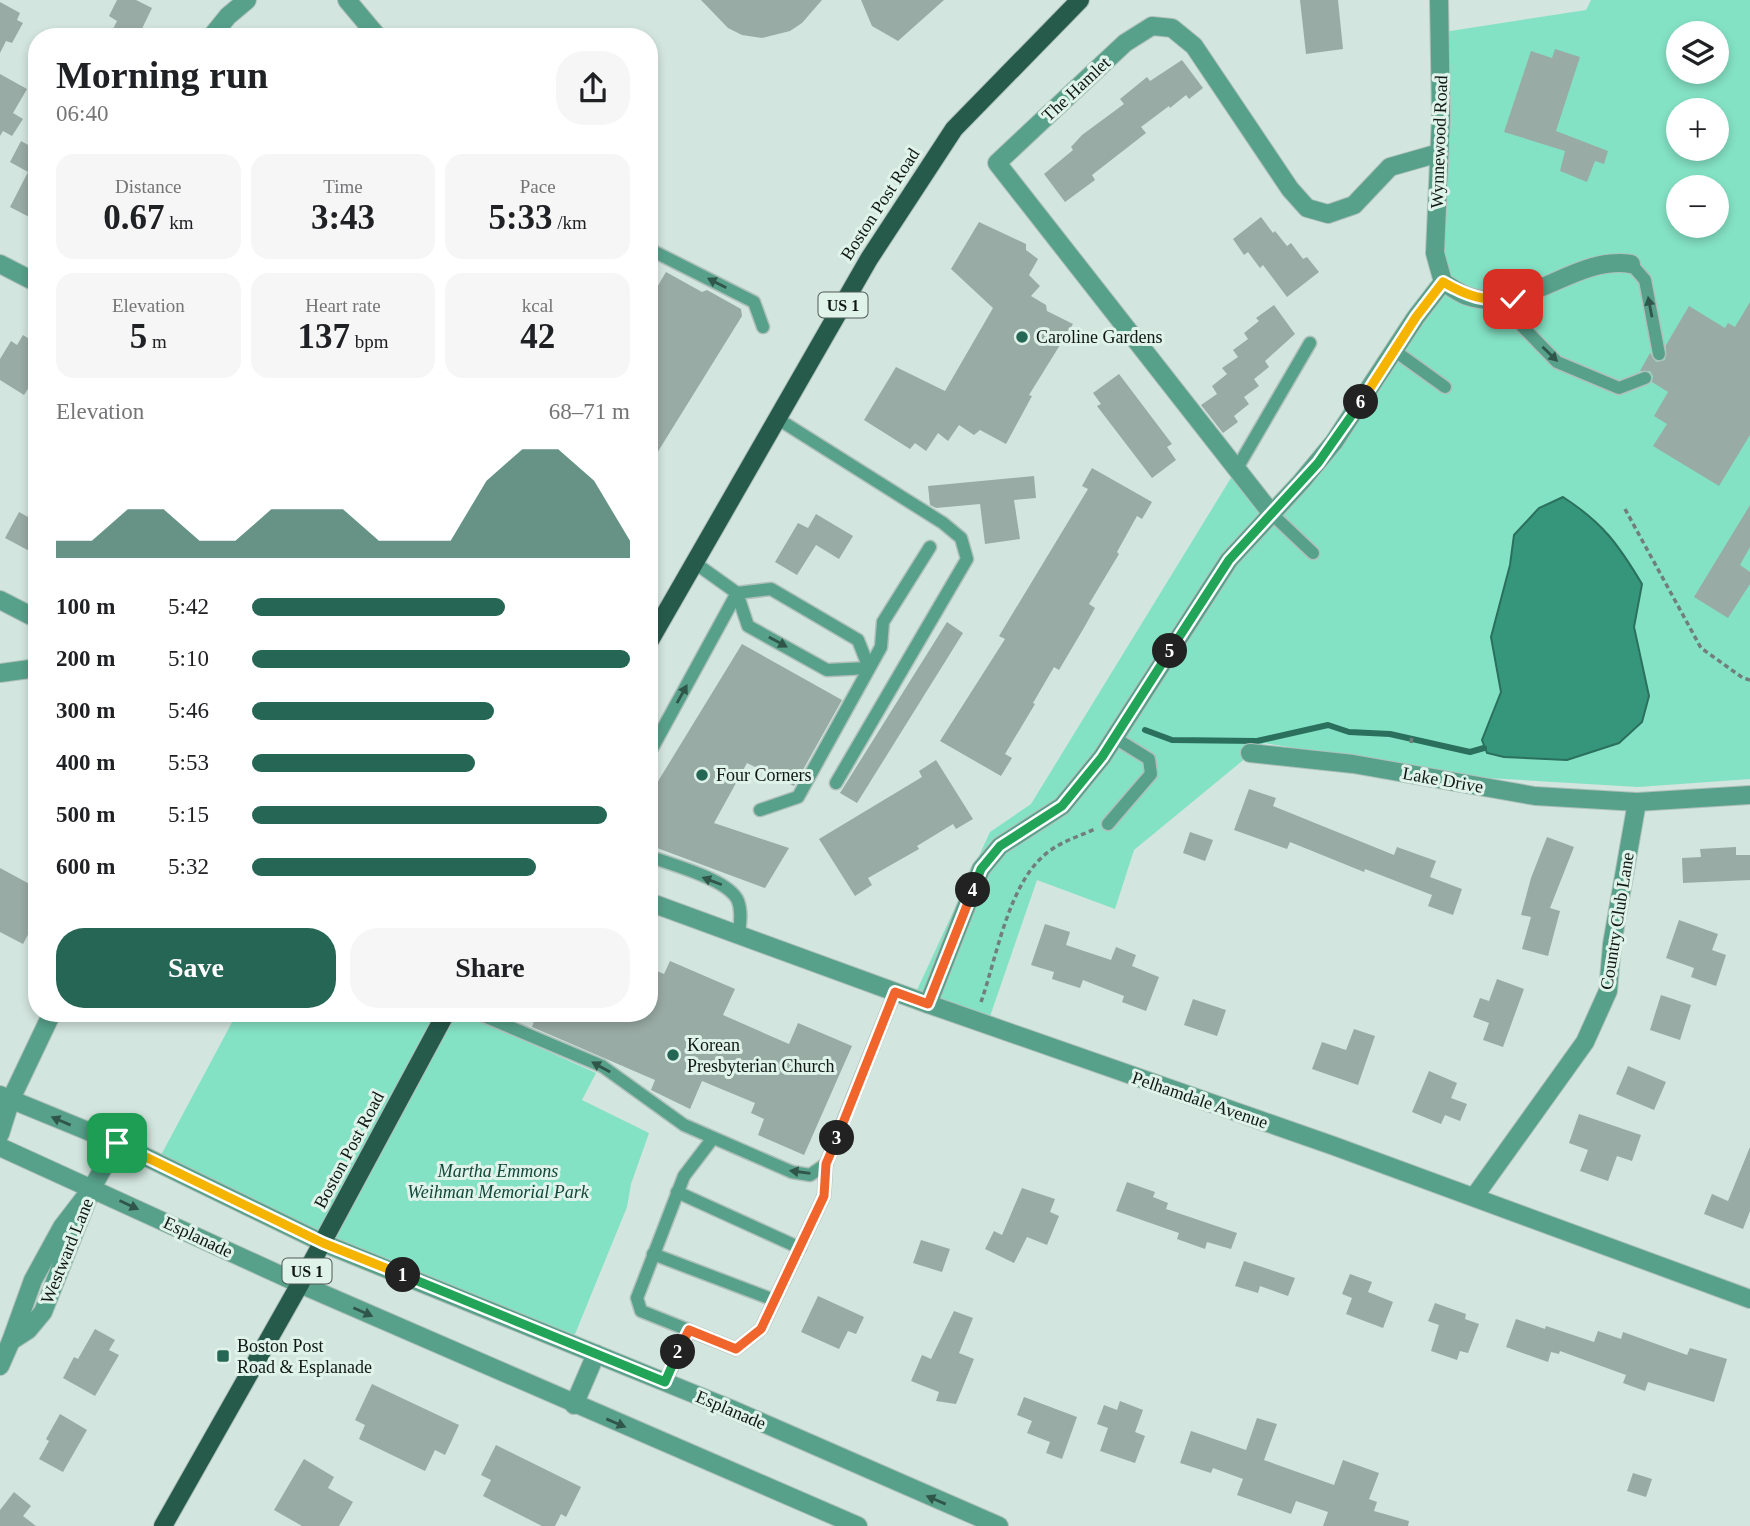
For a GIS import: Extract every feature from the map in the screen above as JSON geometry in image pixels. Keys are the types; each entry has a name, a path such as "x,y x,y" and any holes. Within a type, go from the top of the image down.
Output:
{"main road":[{"name":"Boston Post Road","path":"658,627 869,259 954,129 1080,0"},
{"name":"Boston Post Road","path":"165,1525 323,1243 441,1022"}],"street":[{"path":"218,28 247,0"},
{"path":"347,0 370,28"},
{"name":"Wynnewood Road","path":"1439,0 1441,117 1435,253 1443,282"},
{"name":"The Hamlet","path":"1272,514 997,163 1125,43 1153,26 1172,28 1194,46 1290,189 1307,208 1328,214 1354,205 1390,167 1439,153"},
{"path":"0,264 28,278"},
{"path":"928,1004 981,869 1000,846 1062,806 1115,738 1229,560 1334,442 1443,282 1466,296 1494,301 1513,299 1598,264 1631,264"},
{"path":"0,600 28,615"},
{"path":"0,673 28,669"},
{"name":"Lake Drive","path":"1250,753 1353,764 1535,796 1637,803"},
{"path":"1637,803 1750,795"},
{"name":"Country Club Lane","path":"1474,1197 1585,1042 1608,991 1612,944 1637,803"},
{"name":"Pelhamdale Avenue","path":"658,905 975,1021 1474,1197 1750,1299"},
{"path":"0,1134 5,1097 47,1022"},
{"name":"Esplanade","path":"5,1097 117,1143 323,1243 665,1382 999,1526"},
{"name":"Westward Lane","path":"0,1366 33,1280 62,1227 92,1188 117,1143"},
{"name":"Esplanade","path":"0,1147 300,1284 858,1526"},
{"path":"575,1405 596,1354"}],"lane":[{"path":"658,254 754,302 763,327"},
{"path":"1631,264 1645,280 1659,354"},
{"path":"1513,299 1522,326 1557,362 1619,388 1645,378"},
{"path":"1236,470 1310,343"},
{"path":"1395,351 1445,387"},
{"path":"778,419 943,523 961,538 967,559 836,783"},
{"path":"1272,514 1312,553"},
{"path":"760,810 798,797 881,647 883,622 930,547"},
{"path":"695,563 737,593 748,626 827,670 869,668"},
{"path":"737,593 771,589 858,640 869,668"},
{"path":"658,738 737,593"},
{"path":"1108,824 1151,774 1149,759 1115,738"},
{"path":"658,860 726,886 737,899 739,934"},
{"path":"713,1138 684,1176 637,1297 641,1311 736,1349 761,1329 824,1196 826,1164 895,992"},
{"path":"498,1022 602,1066 684,1125 713,1138 792,1172 810,1175 826,1164"},
{"path":"677,1192 800,1248"},
{"path":"653,1254 775,1300"},
{"path":"665,1382 689,1330"}],"path":[{"path":"1625,509 1701,648 1743,678 1750,680"},
{"path":"1411,743 1412,735"},
{"path":"975,1021 1012,908 1027,874 1048,851 1108,824"}],"green space":[{"path":"1591,0 1750,0 1750,779 1638,787 1470,777 1264,743 1134,850 1115,909 1037,880 986,1028 912,1001 990,832 1031,804 1234,473 1276,520 1447,278 1441,242 1444,32 1586,10"},
{"name":"Martha Emmons Weihman Memorial Park","path":"232,1022 482,1022 596,1073 582,1100 649,1133 631,1184 627,1207 573,1339 330,1240 160,1157"}],"shaded area":[{"path":"1563,497 1609,535 1642,584 1634,627 1649,696 1642,722 1619,743 1567,760 1504,757 1487,753 1482,740 1501,692 1491,637 1510,565 1514,535 1539,508"}],"building":[{"path":"117,0 136,0 152,8 142,28 114,28 117,21 109,16"},
{"path":"701,0 822,0 802,23 790,31 762,38 742,35 728,28"},
{"path":"861,0 944,0 898,41 872,26"},
{"path":"1300,0 1338,0 1343,49 1306,54"},
{"path":"0,2 20,13 17,20 23,23 12,43 6,41 0,53"},
{"path":"1555,49 1580,57 1556,131 1608,151 1604,164 1595,161 1587,182 1560,171 1565,151 1504,132 1531,51 1552,58"},
{"path":"1182,60 1203,88 1189,99 1186,95 1141,127 1146,133 1092,175 1095,180 1065,202 1044,174 1073,150 1071,147 1082,135 1124,104 1120,99 1147,77 1150,81"},
{"path":"0,74 27,89 13,113 23,119 12,136 3,131 0,136"},
{"path":"21,141 28,145 28,172 10,162"},
{"path":"28,172 28,216 10,207"},
{"path":"1261,217 1273,233 1275,231 1287,246 1291,243 1303,259 1307,257 1319,272 1287,297 1263,265 1260,268 1248,252 1244,255 1233,239"},
{"name":"Caroline Gardens","path":"979,222 1026,244 1026,250 1038,259 1029,275 1040,286 1031,296 1046,305 1047,311 1073,324 1029,395 1032,396 1006,444 980,430 974,435 959,425 948,441 938,433 926,451 915,443 910,449 864,420 896,367 945,391 993,308 951,269"},
{"path":"666,272 741,309 742,316 658,451 658,286"},
{"path":"1750,302 1750,435 1719,486 1653,446 1667,424 1654,416 1668,392 1652,382 1650,371 1640,371 1650,353 1656,362 1665,360 1666,345 1689,306 1725,328 1728,323 1735,327"},
{"path":"1274,305 1295,334 1265,361 1269,367 1254,379 1259,386 1244,397 1249,404 1234,416 1238,422 1223,433 1201,405 1217,394 1212,386 1227,374 1222,368 1238,357 1233,350 1248,339 1244,333 1259,321 1256,318"},
{"path":"23,335 28,338 28,389 24,395 0,380 0,359 11,341 17,345"},
{"path":"1119,374 1172,444 1167,447 1176,460 1152,478 1097,406 1101,404 1093,393"},
{"path":"1092,468 1152,502 1142,519 1137,516 1117,552 1119,554 1089,604 1095,608 1085,626 1059,670 1054,667 1033,703 1035,704 1005,754 1012,758 1001,776 940,741 1005,639 999,636 1088,489 1082,486"},
{"path":"1034,476 1036,498 1014,500 1020,539 985,544 980,504 936,508 930,505 928,486"},
{"path":"1750,505 1750,547 1740,565 1750,572 1750,584 1728,618 1694,597"},
{"path":"19,512 28,517 28,550 5,538"},
{"path":"816,514 853,536 839,559 816,545 797,575 775,562 798,523 808,528"},
{"path":"947,622 963,633 857,803 840,793"},
{"name":"Four Corners","path":"742,644 842,700 794,786 747,763 714,823 789,848 765,888 658,848 658,781"},
{"path":"936,760 973,819 956,829 953,824 917,846 919,849 868,878 872,885 855,896 819,839 922,777 919,771"},
{"path":"1249,789 1276,798 1273,806 1394,855 1397,847 1436,861 1430,877 1462,889 1453,915 1428,906 1432,895 1365,869 1364,872 1290,842 1287,849 1234,830"},
{"path":"1190,832 1213,840 1205,861 1183,853"},
{"path":"1547,837 1574,847 1550,908 1560,911 1548,956 1522,949 1531,917 1521,915 1531,878"},
{"path":"1736,847 1736,855 1750,855 1750,880 1683,883 1682,858 1701,857 1700,849"},
{"path":"0,868 28,883 28,935 23,944 0,932"},
{"path":"1679,920 1718,934 1712,950 1726,955 1716,986 1691,977 1694,968 1666,958"},
{"path":"1045,924 1070,932 1066,945 1111,960 1116,947 1136,955 1132,966 1159,977 1146,1011 1122,1002 1124,996 1083,980 1080,988 1052,979 1054,972 1031,965"},
{"path":"670,961 735,989 723,1015 789,1044 798,1023 852,1046 804,1155 758,1135 764,1119 751,1113 755,1103 702,1081 690,1109 651,1090 655,1080 532,1027 534,1022 658,1022 658,971 664,974"},
{"path":"1497,979 1524,989 1503,1047 1483,1040 1489,1023 1473,1017 1480,998 1489,1001"},
{"path":"1661,995 1691,1005 1680,1040 1650,1030"},
{"path":"1193,999 1226,1010 1217,1036 1184,1025"},
{"path":"1354,1029 1375,1036 1358,1085 1312,1069 1322,1042 1346,1050"},
{"path":"1628,1066 1666,1082 1654,1110 1616,1094"},
{"path":"1429,1071 1457,1083 1451,1098 1467,1104 1460,1121 1445,1115 1441,1124 1412,1112"},
{"path":"1579,1114 1641,1135 1632,1161 1617,1156 1608,1181 1580,1171 1588,1150 1569,1143"},
{"path":"1750,1147 1750,1211 1743,1229 1704,1214 1712,1194 1728,1201"},
{"path":"1127,1182 1155,1192 1153,1197 1168,1203 1166,1209 1237,1233 1231,1249 1207,1242 1205,1249 1177,1239 1179,1233 1116,1211"},
{"path":"1022,1188 1055,1199 1050,1212 1059,1216 1047,1245 1027,1237 1014,1263 985,1249 994,1231 1002,1235"},
{"path":"921,1240 950,1249 942,1272 913,1263"},
{"path":"1244,1261 1295,1278 1288,1296 1260,1286 1258,1293 1235,1286"},
{"path":"1350,1274 1372,1282 1368,1292 1393,1302 1383,1328 1346,1314 1352,1298 1342,1294"},
{"path":"818,1296 864,1317 856,1334 848,1331 839,1349 801,1332"},
{"path":"1435,1303 1466,1314 1465,1319 1479,1324 1468,1353 1460,1351 1457,1360 1431,1351 1439,1325 1428,1321"},
{"path":"954,1311 973,1318 959,1353 974,1359 956,1404 936,1401 939,1392 911,1381 922,1355 931,1359"},
{"path":"1516,1319 1594,1342 1598,1331 1621,1339 1623,1332 1687,1355 1690,1348 1727,1359 1714,1402 1648,1382 1645,1391 1623,1383 1626,1375 1560,1351 1559,1354 1551,1352 1548,1362 1506,1347"},
{"path":"95,1329 115,1340 109,1350 119,1355 95,1396 63,1378 74,1357 78,1359"},
{"path":"372,1384 459,1425 445,1455 435,1450 425,1471 359,1439 365,1425 355,1420"},
{"path":"1024,1397 1077,1417 1062,1459 1046,1453 1050,1442 1027,1433 1032,1421 1017,1415"},
{"path":"1120,1401 1143,1410 1135,1432 1145,1436 1135,1463 1100,1451 1108,1428 1097,1424 1104,1405 1117,1410"},
{"path":"60,1414 87,1430 63,1472 39,1459 49,1441 46,1439"},
{"path":"1257,1418 1277,1424 1264,1460 1334,1485 1343,1460 1379,1473 1369,1499 1377,1502 1374,1511 1409,1521 1408,1526 1323,1526 1328,1512 1296,1501 1291,1514 1237,1495 1243,1479 1213,1468 1211,1473 1180,1463 1191,1431 1246,1450"},
{"path":"496,1445 581,1487 566,1517 561,1514 555,1526 542,1526 483,1496 491,1480 481,1475"},
{"path":"304,1459 334,1477 328,1488 353,1502 339,1526 302,1526 274,1510"},
{"path":"1633,1473 1652,1479 1646,1497 1627,1491"},
{"path":"14,1492 31,1506 23,1516 36,1526 0,1526 0,1510"}],"waterway":[{"path":"1145,730 1172,740 1257,741 1328,725 1349,732 1390,734 1470,752 1484,748"}],"place":[{"name":"Caroline Gardens","path":"1022,337"},
{"name":"Four Corners","path":"702,775"},
{"name":"Korean Presbyterian Church","path":"673,1055"},
{"name":"Boston Post Road & Esplanade","path":"223,1356"}],"route":[{"path":"117,1143 323,1243 665,1382 689,1330 736,1349 761,1329 824,1196 826,1164 895,992 928,1004 944,971 981,869 1000,846 1062,806 1102,757 1229,560 1275,512 1334,442 1416,317 1443,282 1466,296 1494,301 1513,299"}]}
